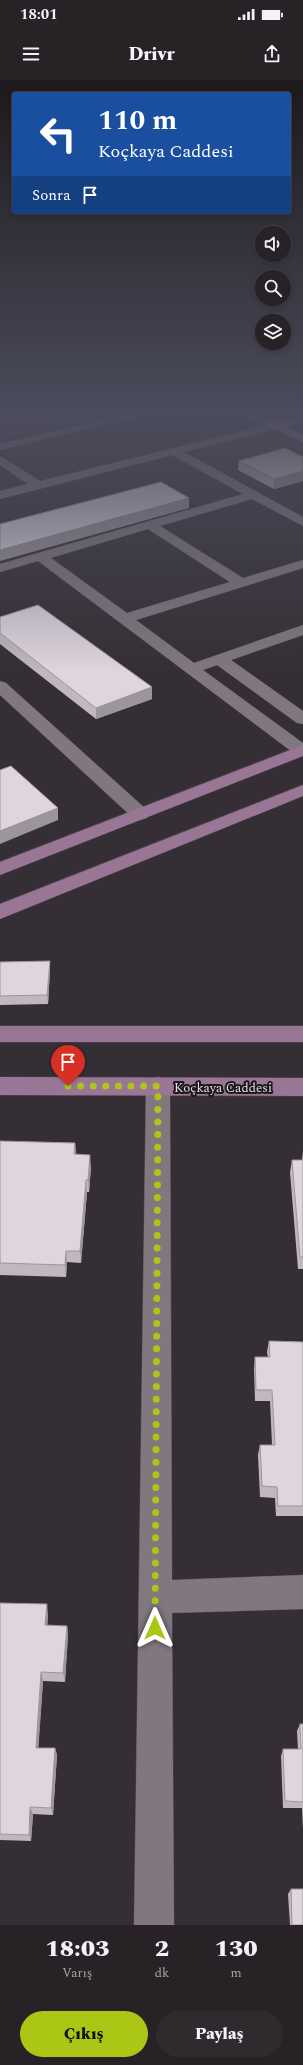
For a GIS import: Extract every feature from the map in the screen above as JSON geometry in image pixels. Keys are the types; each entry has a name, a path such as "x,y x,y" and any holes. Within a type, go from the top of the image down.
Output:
{"main road":[{"path":"0,869 302,750"},
{"path":"0,912 303,790"},
{"path":"0,1034 303,1034"},
{"name":"Koçkaya Caddesi","path":"0,1086 303,1087"}],"street":[{"path":"0,568 235,500"},
{"path":"262,500 303,522"},
{"path":"150,524 241,583"},
{"path":"40,556 302,750"},
{"path":"124,619 303,564"},
{"path":"191,669 303,630"},
{"path":"219,660 303,719"},
{"path":"0,686 140,814"},
{"path":"154,1925 158,1086"},
{"path":"156,1597 303,1592"}],"building":[{"path":"92,500 181,500 0,550 0,524"},
{"path":"38,605 152,687 96,708 0,633 0,617"},
{"path":"11,766 58,808 0,831 0,770"},
{"path":"50,961 47,995 0,996 0,962"},
{"path":"0,1141 75,1143 74,1154 90,1155 88,1180 86,1180 80,1251 66,1251 65,1265 0,1263"},
{"path":"292,1160 303,1160 303,1257 300,1257"},
{"path":"269,1341 303,1342 303,1506 278,1506 277,1487 262,1486 260,1445 275,1445 272,1390 256,1390 255,1357 270,1357"},
{"path":"0,1603 47,1604 45,1625 67,1626 63,1673 41,1672 36,1748 55,1748 51,1808 30,1807 29,1835 0,1834"},
{"path":"300,1724 303,1724 303,1802 285,1801 283,1749 301,1749"},
{"path":"291,1889 303,1889 303,1925 292,1925"}],"route":[{"path":"68,1086 158,1086 155,1628"}]}
